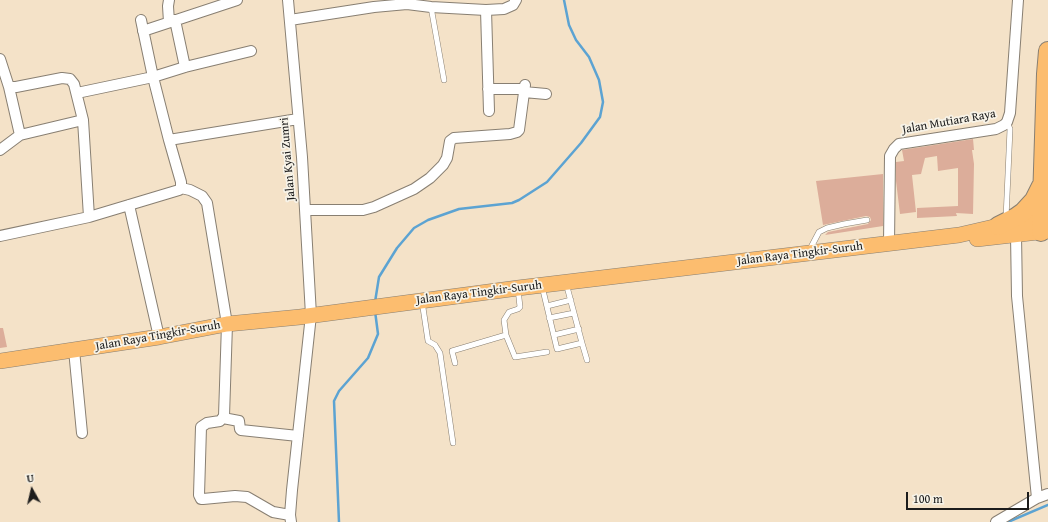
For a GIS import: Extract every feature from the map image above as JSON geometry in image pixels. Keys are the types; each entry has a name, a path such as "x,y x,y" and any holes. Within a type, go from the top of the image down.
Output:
{"highway":[{"path":"1045,226 1042,182 1048,51"},
{"path":"1007,228 1034,200 1042,182"}],"main road":[{"name":"Jalan Raya Tingkir-Suruh","path":"0,361 159,337 227,324 306,316 566,282 959,236 1007,228 1045,226"},
{"name":"Jalan Raya Tingkir-Suruh","path":"959,236 972,239 1007,228 1045,226"}],"street":[{"path":"170,0 168,6 185,67"},
{"path":"143,31 237,0"},
{"name":"Jalan Kyai Zumri","path":"288,0 295,120 302,157 305,210 306,316 293,436 289,517"},
{"path":"290,20 374,7 407,4 431,7 458,4 486,10 504,9 513,4 516,0"},
{"name":"Jalan Mutiara Raya","path":"889,244 890,156 894,149 899,144 996,129 1007,122 1010,113 1018,0"},
{"path":"486,10 489,111"},
{"path":"141,20 153,77 181,182 181,188"},
{"path":"77,93 153,77 185,67 250,51"},
{"path":"0,59 9,87 20,135"},
{"path":"9,87 67,78 73,82 83,120 89,217"},
{"path":"488,89 524,89 546,94"},
{"path":"305,210 363,210 382,204 414,189 430,178 443,165 447,158 451,139 466,136 510,134 518,132 520,127 524,89"},
{"path":"0,150 20,135 83,120"},
{"path":"170,140 295,120"},
{"path":"0,236 89,217 178,191 181,188 190,190 202,196 207,203 227,324 223,418 219,422 205,424 201,427 198,493 201,499 243,496 273,512 289,517"},
{"path":"129,205 159,337"},
{"path":"1007,228 1017,296 1037,498"},
{"path":"74,350 82,432"},
{"path":"223,418 238,422 241,430 293,436"},
{"path":"999,521 1037,498 1048,494"}],"lane":[{"path":"431,7 444,80"},
{"path":"1007,122 1010,129 1007,228"},
{"path":"808,254 819,232 827,228 867,220"},
{"path":"566,282 587,360"},
{"path":"542,285 557,349 582,343"},
{"path":"518,288 520,307 507,315 504,320 506,335 515,358 548,352"},
{"path":"422,300 428,341 436,345 440,353 452,443"},
{"path":"547,306 571,300"},
{"path":"549,318 574,313"},
{"path":"554,335 578,329"},
{"path":"455,363 452,351 506,335"}],"building":[{"path":"973,139 973,214 956,213 957,216 917,218 917,208 958,206 958,168 938,171 937,156 925,158 921,174 912,175 916,212 900,214 896,181 896,162 904,161 902,150"},
{"path":"883,174 883,226 825,235 828,232 868,224 871,220 870,217 866,216 823,225 816,181"},
{"path":"0,328 3,328 7,347 0,348"}],"waterway":[{"path":"375,302 379,277 397,248 414,228 428,220 459,209 512,203 519,200 547,182 581,143 600,117 603,102 599,80 589,57 576,40 569,25 564,0"},
{"path":"339,522 334,401 339,391 368,358 378,334 375,311"},
{"path":"1008,522 1048,505"}]}
